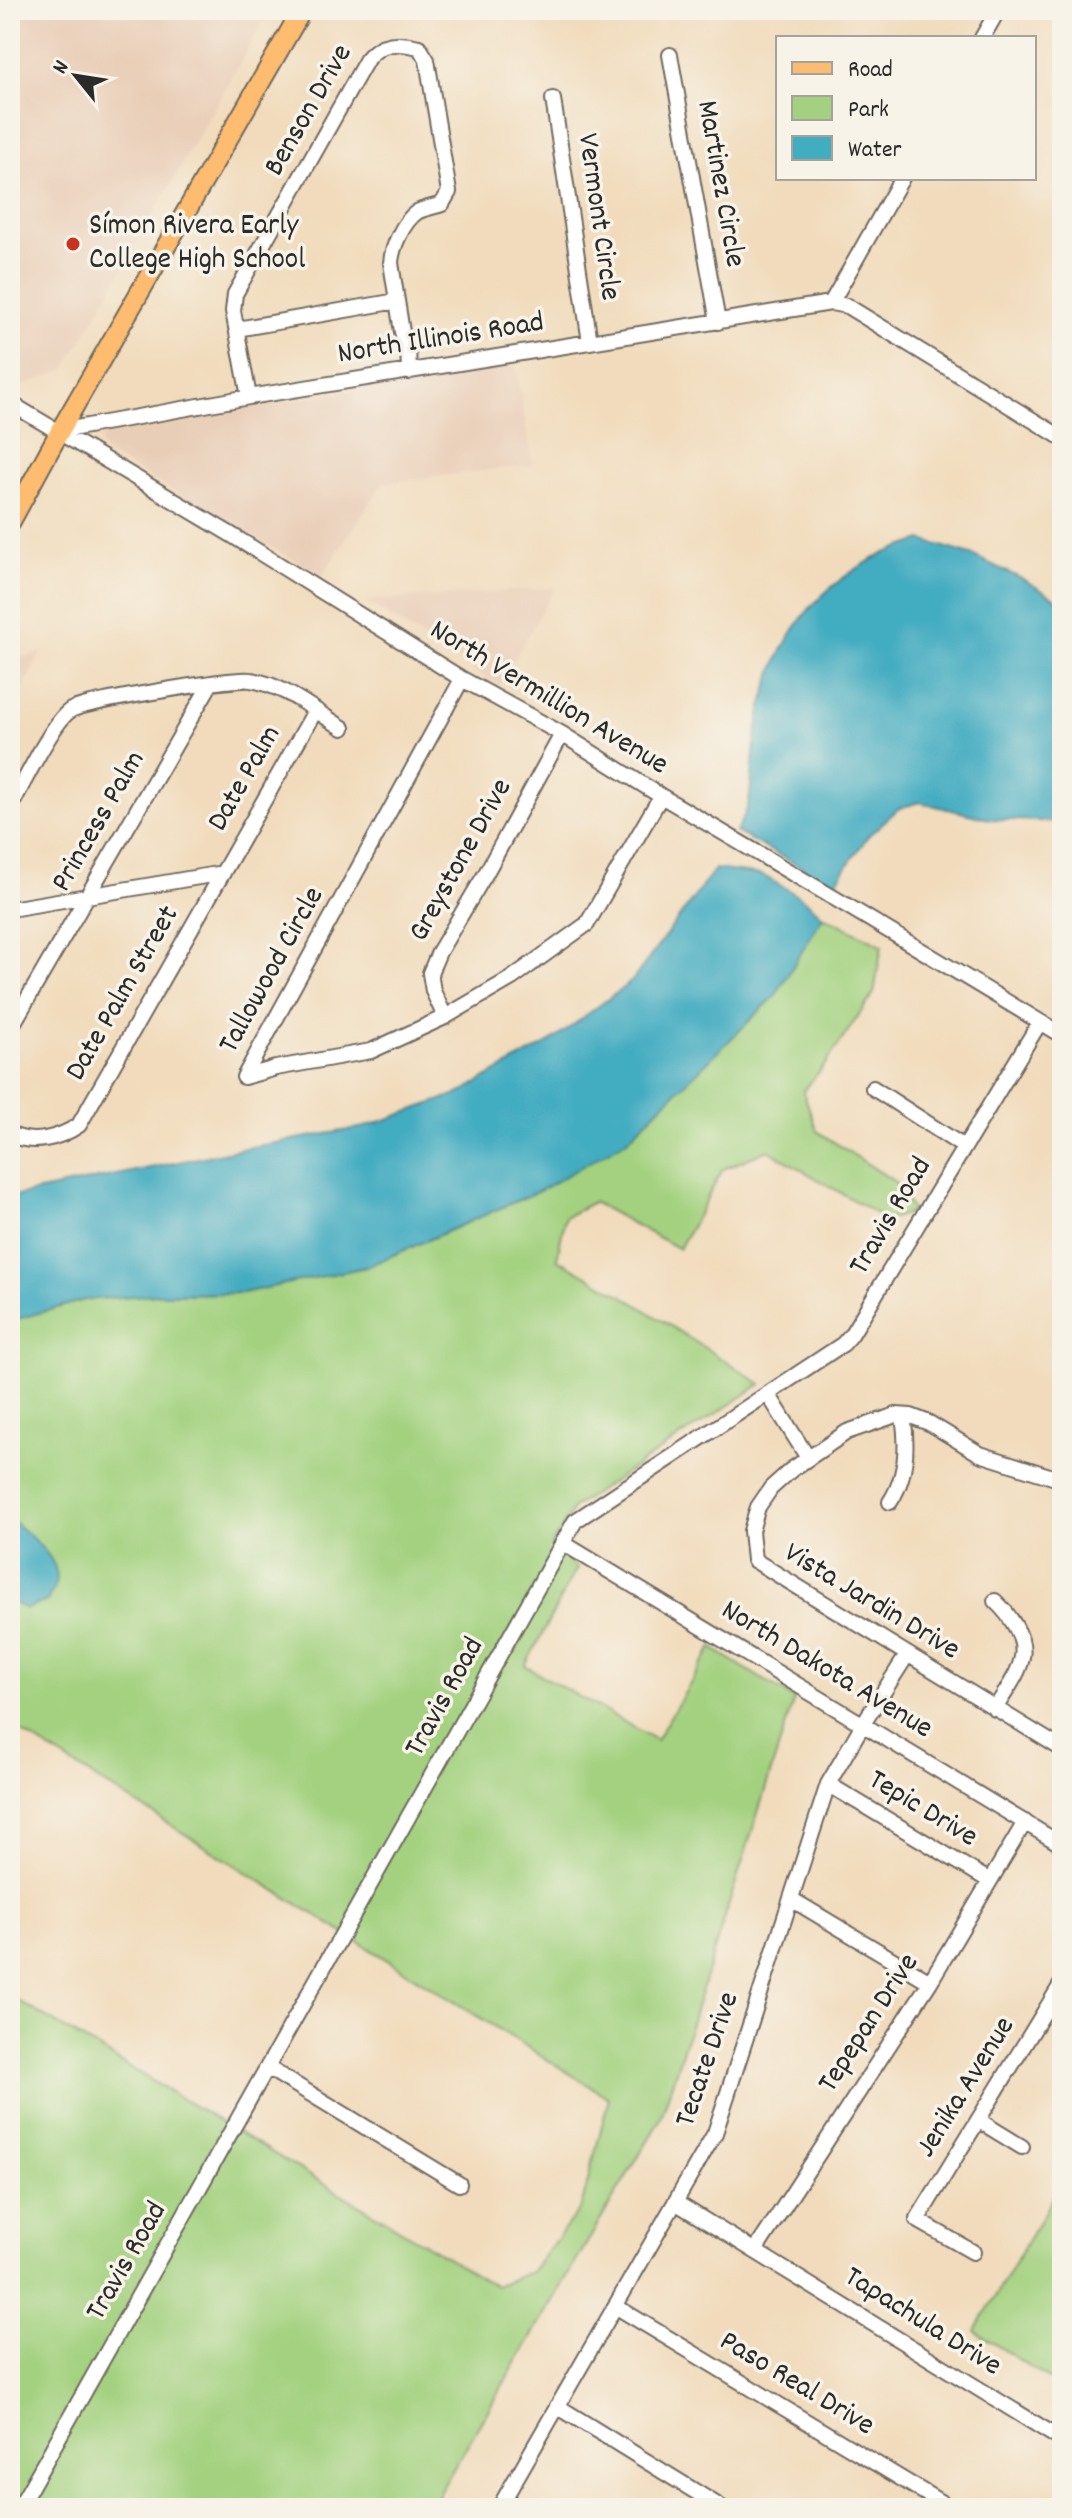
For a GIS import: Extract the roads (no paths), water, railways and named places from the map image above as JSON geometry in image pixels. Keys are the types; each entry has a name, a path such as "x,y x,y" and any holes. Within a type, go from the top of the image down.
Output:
{"main road":[{"path":"10,523 302,10"}],"street":[{"path":"983,36 998,10"},
{"name":"Benson Drive","path":"249,397 233,311 235,294 367,59 378,47 403,43 419,47 427,60 449,192 442,204 419,210 413,215 397,240 391,263 402,332 408,345 409,372"},
{"name":"Martinez Circle","path":"670,55 718,322"},
{"name":"Vermont Circle","path":"553,99 590,342"},
{"path":"901,180 831,303 847,306 1062,438"},
{"path":"237,329 397,301"},
{"name":"North Illinois Road","path":"60,431 249,397 831,303"},
{"name":"North Vermillion Avenue","path":"10,403 230,534 462,679 562,734 1062,1035"},
{"path":"10,808 52,732 69,710 96,703 249,679 274,686 343,728"},
{"name":"Tallowood Circle","path":"462,679 244,1077 371,1051 445,1017 512,978 587,924 661,796"},
{"name":"Princess Palm","path":"10,1029 211,683"},
{"name":"Date Palm","path":"223,873 315,711"},
{"name":"Greystone Drive","path":"445,1017 433,991 430,973 562,734"},
{"path":"10,909 223,873"},
{"name":"Date Palm Street","path":"10,1134 34,1140 64,1135 79,1125 223,873"},
{"name":"Travis Road","path":"19,2508 575,1521 843,1344 1040,1022"},
{"path":"873,1088 964,1147"},
{"path":"768,1394 808,1458"},
{"name":"Vista Jardin Drive","path":"903,1416 896,1415 847,1432 771,1488 758,1507 751,1531 754,1560 1062,1749"},
{"path":"890,1502 904,1469 907,1439 903,1416 929,1423 980,1454 1062,1480"},
{"name":"North Dakota Avenue","path":"563,1543 1062,1845"},
{"path":"995,1601 1007,1612 1021,1639 1023,1656 995,1709"},
{"name":"Tecate Drive","path":"500,2507 715,2133 828,1784 907,1655"},
{"name":"Tepic Drive","path":"828,1784 990,1881"},
{"name":"Tepepan Drive","path":"755,2251 930,1982 1025,1822"},
{"path":"791,1899 930,1982"},
{"name":"Jenika Avenue","path":"973,2252 917,2220 1062,1983"},
{"path":"268,2068 459,2184"},
{"path":"978,2120 1022,2147"},
{"name":"Tapachula Drive","path":"675,2202 1062,2440"},
{"name":"Paso Real Drive","path":"615,2306 950,2508"},
{"path":"557,2406 722,2508"}],"water":[{"path":"922,540 974,556 1062,602 1062,822 989,819 919,802 898,809 868,836 834,885 736,832 748,805 762,707 770,679 794,629 830,588 881,555"},
{"path":"715,869 762,875 804,899 823,916 775,996 626,1141 539,1191 366,1267 242,1293 157,1294 85,1300 17,1319 10,1328 10,1197 246,1148 365,1127 458,1094 553,1040 632,981"},
{"path":"10,1519 42,1547 57,1575 47,1601 26,1609 10,1601"}],"place":[{"name":"Símon Rivera Early College High School","path":"73,244"}]}
